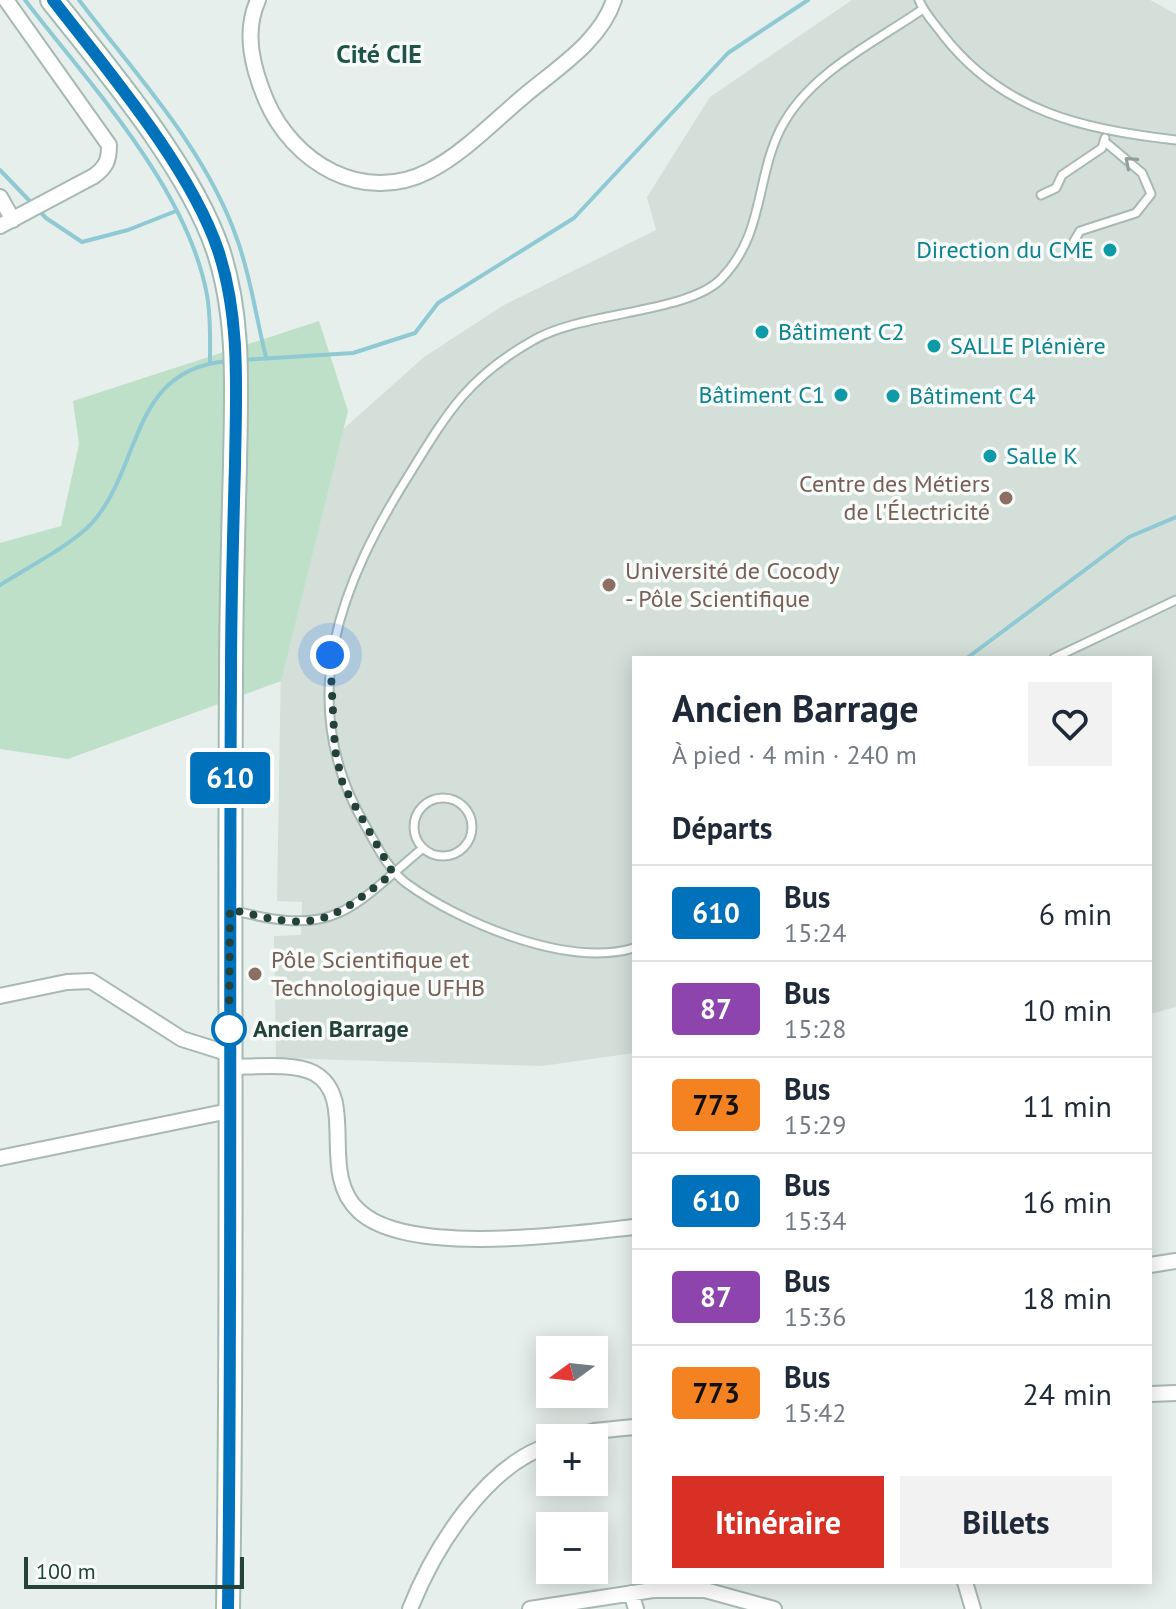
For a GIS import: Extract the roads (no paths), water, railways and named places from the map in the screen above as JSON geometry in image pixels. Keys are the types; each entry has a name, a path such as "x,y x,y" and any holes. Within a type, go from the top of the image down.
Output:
{"main road":[{"path":"52,0 127,95 195,200 219,252 230,294 237,370 230,909 231,1412 228,1609"}],"street":[{"path":"0,197 6,223 105,168 109,145 6,0"},
{"path":"258,0 251,22 254,72 280,125 312,162 343,177 374,184 416,176 457,153 594,37 614,0"},
{"path":"0,996 67,982 91,981 182,1039 230,1060 299,1069 321,1079 335,1100 338,1113 336,1150 342,1188 361,1213 393,1230 428,1237 568,1236 632,1227"},
{"path":"0,1158 229,1111"},
{"path":"1152,1265 1176,1261"},
{"path":"1152,1394 1176,1393"},
{"path":"608,1430 632,1427"},
{"path":"410,1609 441,1550 476,1498 501,1469 536,1449"},
{"path":"966,1584 973,1609"},
{"path":"530,1609 631,1593 705,1590 774,1609"},
{"path":"631,1593 636,1609"}],"lane":[{"path":"919,0 955,49 983,76 1053,116 1105,136 1176,140"},
{"path":"632,949 619,952 555,947 490,931 436,905 393,873 343,785 335,750 330,703 330,655 350,580 386,510 456,400 484,372 533,340 569,324 677,301 719,281 753,233 765,173 791,110 825,76 923,9"},
{"path":"1041,195 1056,188 1062,175 1102,148 1105,136"},
{"path":"1074,241 1080,231 1136,213 1151,194 1142,173 1105,136"},
{"path":"1058,656 1176,600"},
{"path":"443,797 464,805 473,826 464,848 444,856 423,848 414,827 422,806 443,797"},
{"path":"230,909 275,921 309,923 347,909 423,848"}],"waterway":[{"path":"25,0 133,139 179,215 196,255 207,295 210,362"},
{"path":"79,0 168,114 224,206 242,253 266,357"},
{"path":"242,360 353,353 415,333 438,303 574,218 728,53 808,0"},
{"path":"0,170 46,218 82,242 128,230 176,211"},
{"path":"0,585 61,548 92,523 121,475 155,400 173,381 196,368 229,361"},
{"path":"970,656 1129,537 1176,517"}],"place":[{"name":"Direction du CME","path":"1110,250"},
{"name":"Bâtiment C2","path":"762,332"},
{"name":"SALLE Plénière","path":"934,346"},
{"name":"Bâtiment C1","path":"841,395"},
{"name":"Bâtiment C4","path":"893,396"},
{"name":"Salle K","path":"990,456"},
{"name":"Centre des Métiers de l'Électricité","path":"1006,498"},
{"name":"Université de Cocody - Pôle Scientifique","path":"609,585"},
{"name":"Pôle Scientifique et Technologique UFHB","path":"255,974"},
{"name":"Ancien Barrage","path":"229,1029"}],"district":[{"name":"Cité CIE","path":"379,54"}]}
